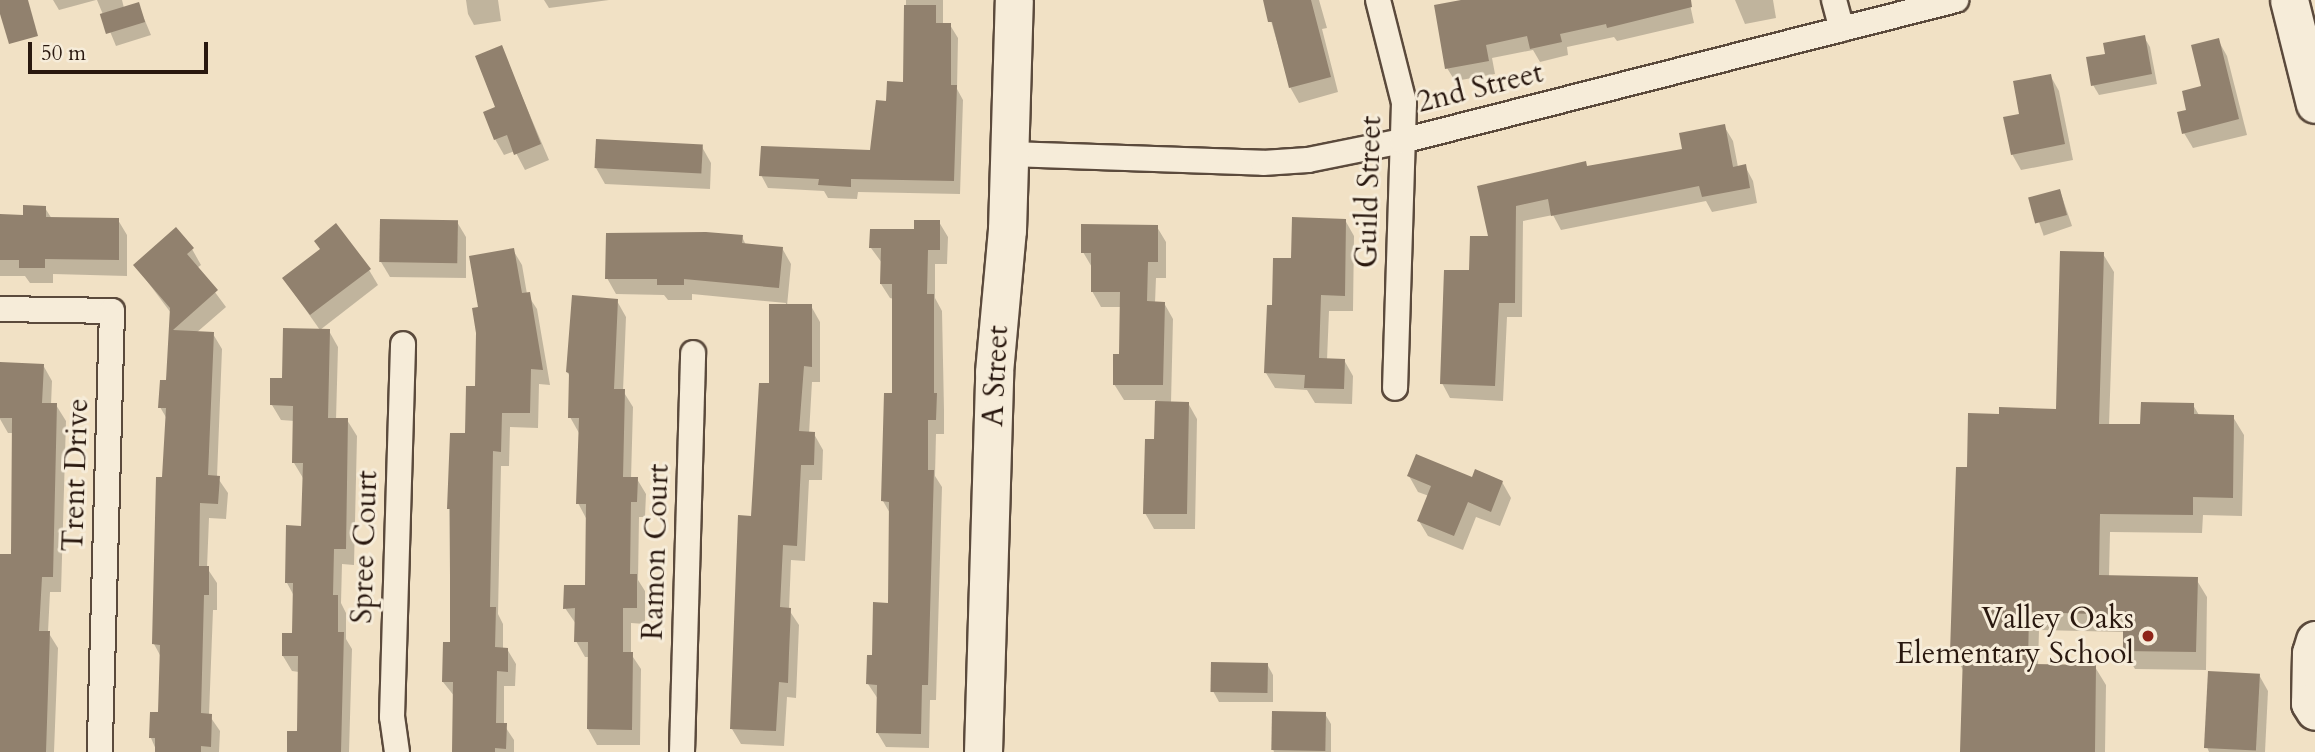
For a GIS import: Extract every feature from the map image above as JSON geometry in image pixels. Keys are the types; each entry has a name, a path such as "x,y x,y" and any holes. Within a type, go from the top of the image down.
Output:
{"street":[{"name":"A Street","path":"983,752 994,372 1007,230 1014,0"},
{"name":"Guild Street","path":"1378,0 1404,103 1395,388"},
{"path":"1834,0 1842,29"},
{"name":"2nd Street","path":"1010,154 1263,163 1308,160 1402,141 1956,0"},
{"path":"2289,0 2315,104"},
{"name":"Trent Drive","path":"0,309 112,311 100,752"},
{"name":"Spree Court","path":"397,752 392,717 402,344"},
{"name":"Ramon Court","path":"682,752 693,353"},
{"path":"2315,640 2311,653 2310,703 2315,711"}],"building":[{"path":"0,0 28,0 38,36 9,44 0,14"},
{"path":"1263,0 1311,0 1331,77 1289,88 1272,22 1268,22"},
{"path":"1461,0 1691,0 1692,7 1607,28 1606,24 1560,34 1562,42 1530,49 1527,36 1486,45 1489,61 1445,69 1434,5"},
{"path":"139,2 145,22 106,34 100,14"},
{"path":"904,5 936,5 936,23 951,23 951,85 957,85 954,181 851,179 851,187 818,185 819,179 759,176 761,146 870,150 876,100 886,101 887,81 903,82"},
{"path":"2145,35 2152,74 2091,86 2086,57 2105,54 2103,43"},
{"path":"2219,38 2239,119 2182,134 2177,112 2186,110 2182,91 2201,86 2191,45"},
{"path":"502,45 541,144 514,155 507,135 494,140 483,112 495,107 475,56"},
{"path":"2051,74 2065,144 2011,155 2003,117 2019,114 2013,81"},
{"path":"1725,124 1733,167 1746,164 1750,188 1702,197 1699,186 1551,216 1548,199 1516,206 1515,303 1499,303 1495,386 1440,384 1444,270 1469,270 1470,236 1488,236 1477,186 1586,161 1587,166 1682,149 1679,133"},
{"path":"596,139 703,145 701,174 594,168"},
{"path":"2060,189 2067,215 2035,224 2028,198"},
{"path":"23,205 46,206 46,217 119,218 119,260 45,259 45,268 19,268 19,260 0,260 0,214 23,215"},
{"path":"1292,217 1346,219 1345,296 1321,295 1319,358 1345,359 1344,389 1304,388 1305,375 1264,373 1267,305 1272,305 1273,258 1291,258"},
{"path":"380,219 458,220 457,263 379,262"},
{"path":"914,220 940,220 940,250 928,250 927,294 934,294 934,393 937,393 936,420 928,420 928,470 934,470 928,685 922,685 921,734 876,733 877,685 866,684 867,655 872,655 873,602 888,603 889,502 881,501 884,393 892,393 892,284 880,284 881,248 869,248 870,229 914,229"},
{"path":"336,223 371,269 310,315 282,278 320,249 314,241"},
{"path":"1081,224 1158,225 1158,262 1148,262 1147,301 1165,302 1163,385 1113,385 1113,354 1119,354 1120,292 1091,292 1091,253 1081,253"},
{"path":"176,227 194,248 187,254 218,290 173,330 214,332 208,475 220,476 218,504 200,503 199,566 209,566 209,595 204,595 201,713 212,714 211,747 201,746 201,752 155,752 155,738 149,738 150,712 158,712 160,645 152,644 156,477 162,477 166,408 158,408 160,380 166,380 170,308 133,265"},
{"path":"706,232 743,235 742,243 783,247 779,288 684,279 684,285 657,285 657,279 605,279 606,233"},
{"path":"514,248 522,293 530,292 543,370 531,369 530,413 502,413 501,452 493,451 490,607 496,607 495,647 508,648 508,672 497,671 496,723 507,723 506,749 495,748 495,752 452,752 453,682 442,682 443,642 450,642 450,509 447,509 450,433 465,433 466,386 475,386 476,333 472,308 478,307 469,256"},
{"path":"2060,251 2104,252 2099,424 2140,424 2141,402 2194,403 2194,414 2234,415 2233,498 2193,497 2193,515 2100,514 2099,575 2198,577 2196,652 2123,651 2123,615 2029,612 2028,664 2096,665 2095,752 1960,752 1963,653 1950,653 1956,467 1967,467 1968,413 1999,414 1999,407 2056,409"},
{"path":"572,295 618,299 614,389 625,389 623,477 638,477 637,502 631,502 630,574 637,574 637,608 623,608 623,652 633,652 632,730 587,729 588,642 574,642 575,608 563,609 564,585 585,585 586,504 576,504 579,418 568,418 569,373 566,372"},
{"path":"769,304 812,304 812,367 804,366 799,431 815,432 814,465 801,465 797,546 783,545 780,607 791,608 788,683 779,682 776,731 730,729 738,515 751,516 759,383 769,383"},
{"path":"283,328 330,329 328,418 348,418 346,549 334,549 333,595 338,595 338,632 344,632 341,752 287,752 287,731 297,731 298,656 282,656 282,633 292,633 293,583 285,583 286,525 301,526 303,463 292,463 293,406 270,405 270,378 282,378"},
{"path":"0,362 44,364 42,403 57,403 53,577 42,577 39,631 50,631 46,752 0,752 0,554 11,554 12,418 0,418"},
{"path":"1155,401 1189,402 1187,514 1143,514 1145,439 1154,439"},
{"path":"1416,454 1472,477 1475,469 1503,481 1491,512 1468,502 1454,536 1417,521 1431,486 1407,476"},
{"path":"1211,662 1268,663 1267,693 1210,692"},
{"path":"2208,671 2260,674 2256,751 2204,748"},
{"path":"1272,711 1326,712 1325,751 1271,750"}],"place":[{"name":"Valley Oaks Elementary School","path":"2148,636"}]}
